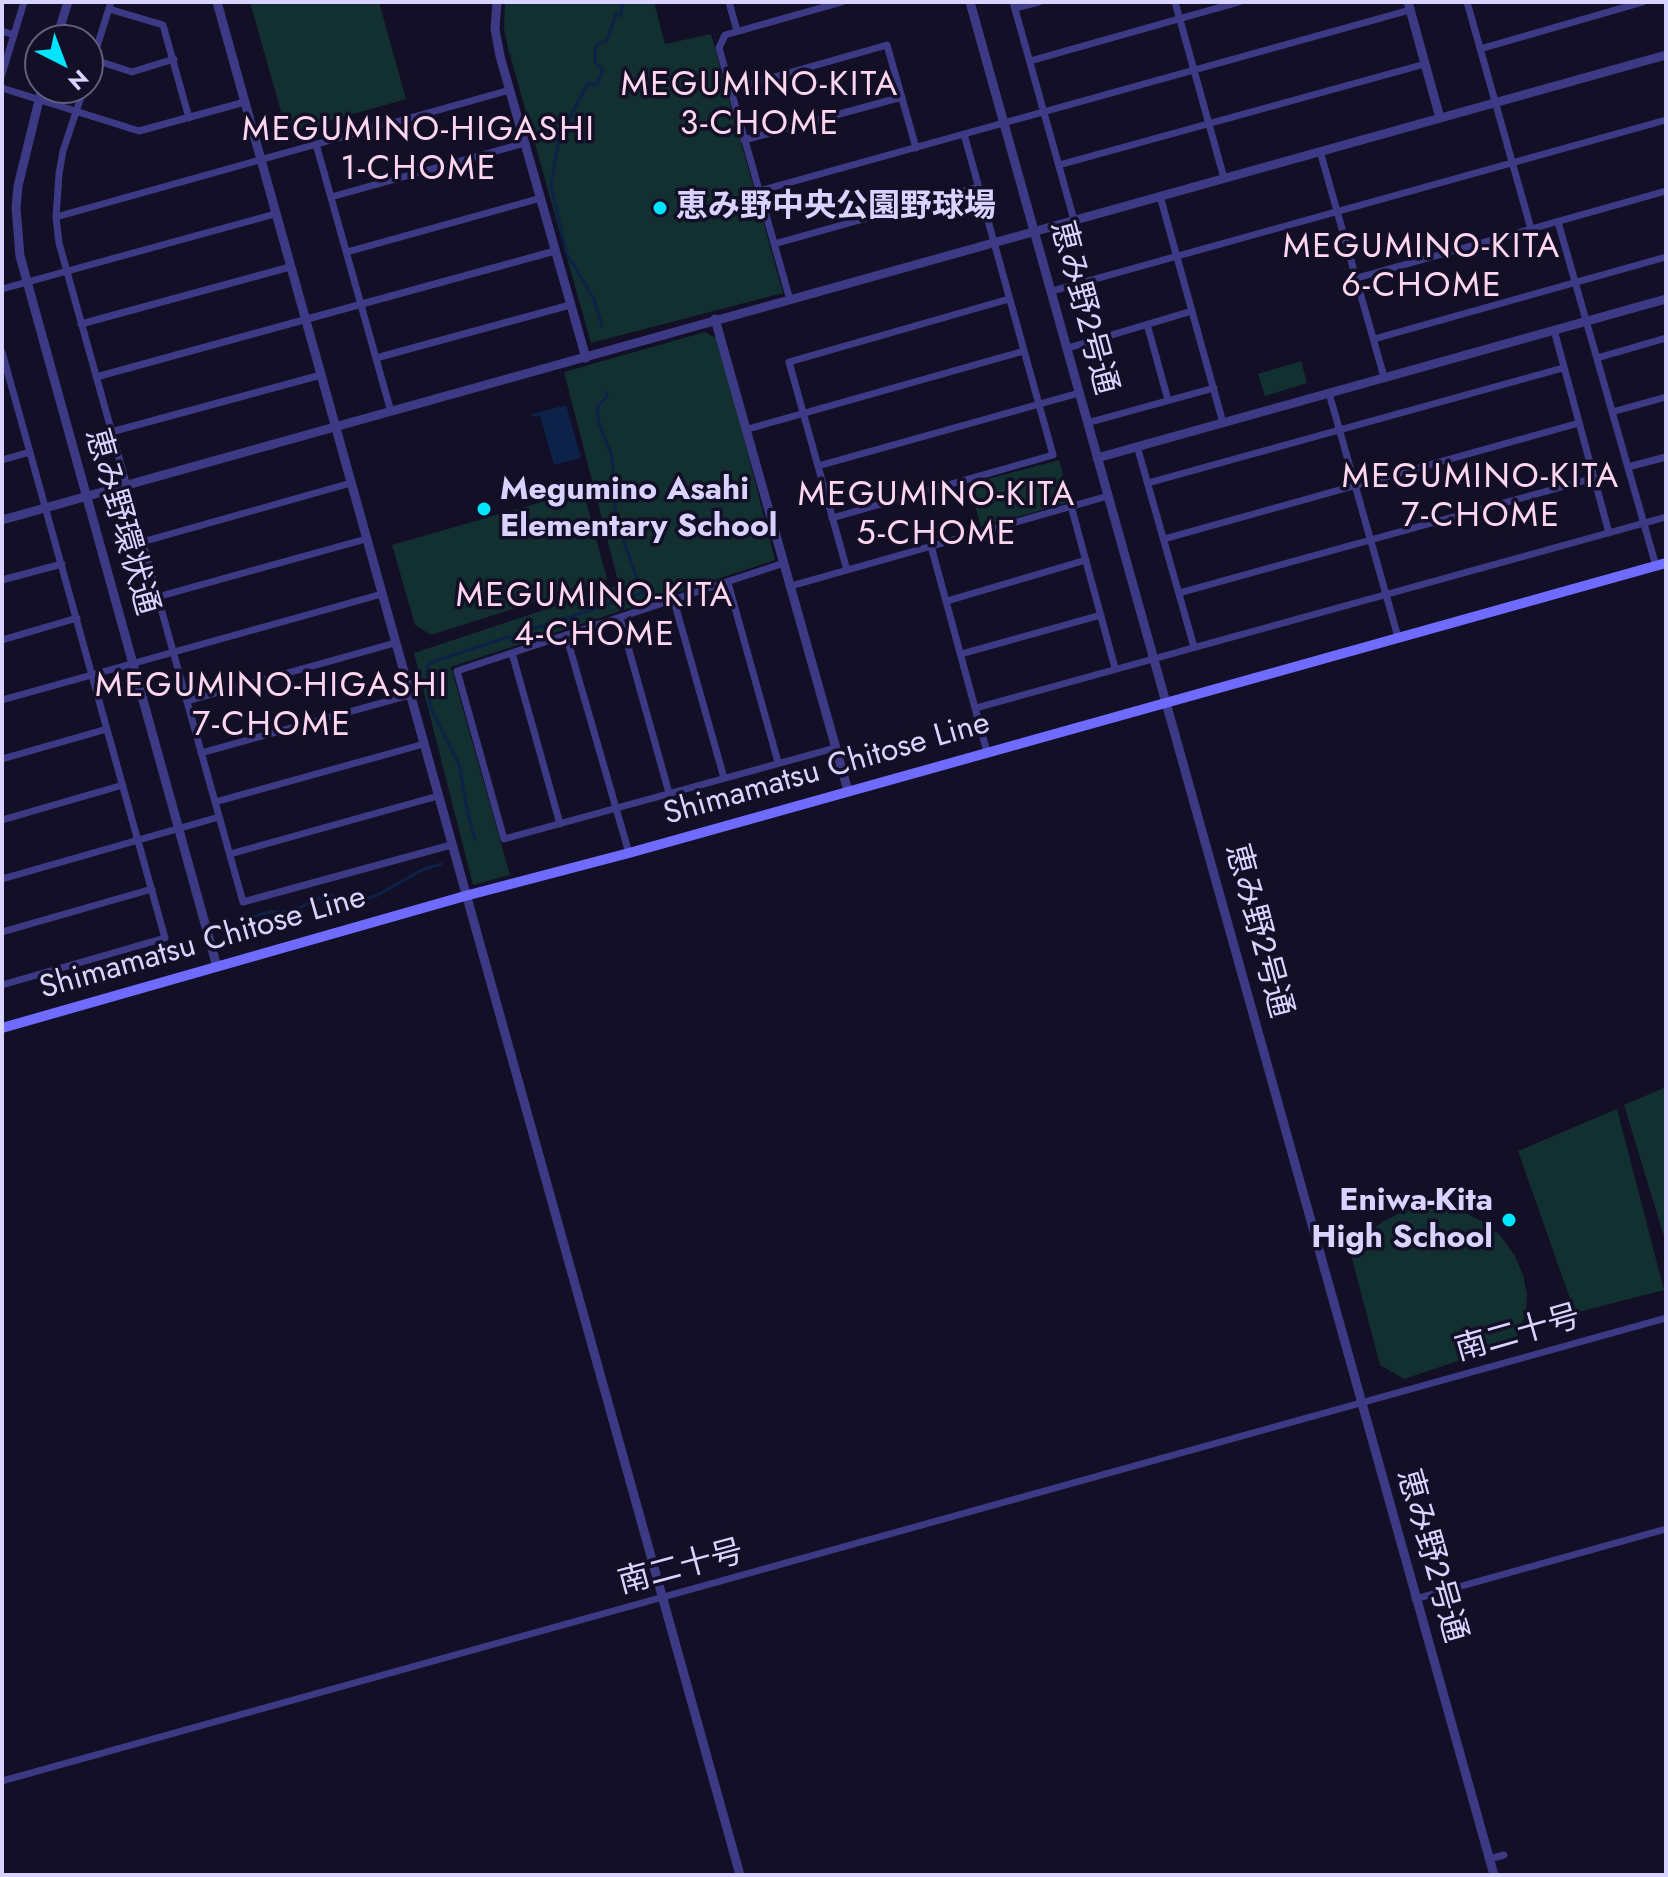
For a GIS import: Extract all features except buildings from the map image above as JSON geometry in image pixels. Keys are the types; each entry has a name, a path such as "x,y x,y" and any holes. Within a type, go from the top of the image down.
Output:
{"main road":[{"name":"Shimamatsu Chitose Line","path":"2,1028 465,896 629,853 1661,564"}],"street":[{"path":"2,74 24,2"},
{"path":"61,24 68,2"},
{"path":"217,2 740,1875"},
{"path":"497,2 495,29 510,90 586,358"},
{"path":"729,2 737,31"},
{"path":"790,300 719,48 725,35 842,2"},
{"name":"恵み野２号通","path":"970,2 1496,1857 1494,1875"},
{"path":"1039,2 1014,5 1074,220"},
{"path":"1175,2 1224,178"},
{"path":"1030,61 1239,2"},
{"path":"1467,2 1531,229"},
{"path":"1480,49 1643,2"},
{"path":"104,24 110,5 163,25 189,118"},
{"path":"759,191 1044,113 1409,6 1440,118"},
{"path":"2,31 14,35"},
{"path":"732,89 887,45 916,148"},
{"path":"2,520 1666,55"},
{"path":"104,63 132,72 174,59"},
{"path":"1059,165 1425,64"},
{"path":"2,88 24,95"},
{"path":"56,217 510,90"},
{"path":"744,140 902,97"},
{"path":"53,104 139,131 245,102"},
{"name":"恵み野環状通","path":"37,104 18,186 16,208 20,256 217,967"},
{"path":"80,104 63,151 56,217 66,272 243,902 451,845"},
{"path":"1052,291 1666,120"},
{"path":"832,518 1053,455 964,134"},
{"path":"331,197 525,143"},
{"path":"316,144 391,412"},
{"path":"1320,151 1384,377"},
{"path":"774,244 978,187"},
{"path":"1357,278 1666,191"},
{"path":"1160,196 1223,423"},
{"path":"347,252 541,198"},
{"path":"2,289 275,214"},
{"path":"1558,222 1644,523 1661,564"},
{"path":"96,377 555,251"},
{"path":"1374,339 1666,257"},
{"path":"81,324 290,267"},
{"path":"847,570 789,362 1009,299"},
{"path":"1097,458 1666,299"},
{"path":"376,358 570,305"},
{"path":"1068,348 1192,311"},
{"path":"715,319 848,791"},
{"path":"1147,324 1168,400"},
{"path":"1554,330 1609,533"},
{"path":"1597,358 1666,338"},
{"path":"748,429 1024,351"},
{"path":"2,352 6,385 30,452 165,938 2,985"},
{"path":"1148,483 1563,368"},
{"path":"111,432 321,375"},
{"path":"1087,423 1214,388"},
{"path":"818,466 1079,393"},
{"path":"1329,393 1398,637"},
{"path":"1612,412 1666,397"},
{"path":"1164,539 1579,423"},
{"path":"1137,446 1194,647"},
{"path":"2,460 30,452"},
{"path":"1628,467 1666,457"},
{"path":"1179,593 1594,478"},
{"path":"142,542 351,483"},
{"path":"791,586 1108,496"},
{"path":"1071,506 1115,668"},
{"path":"976,708 1666,517"},
{"path":"157,597 366,539"},
{"path":"931,546 987,752"},
{"path":"947,601 1086,560"},
{"path":"784,563 457,671 504,839 835,748"},
{"path":"2,580 62,564"},
{"path":"728,583 778,762"},
{"path":"2,700 382,594"},
{"path":"674,601 724,778"},
{"path":"961,654 1101,615"},
{"path":"2,640 77,618"},
{"path":"620,618 669,793"},
{"path":"566,635 629,853"},
{"path":"187,701 395,643"},
{"path":"512,653 560,824"},
{"path":"201,753 410,695"},
{"path":"2,759 107,729"},
{"path":"215,802 424,744"},
{"path":"2,820 123,785"},
{"path":"230,854 438,796"},
{"path":"2,879 219,817"},
{"path":"2,932 152,889"},
{"name":"南二十号","path":"2,1781 1666,1318"},
{"path":"1422,1597 1666,1529"}],"green space":[{"path":"250,2 379,2 406,99 287,133"},
{"path":"505,2 654,2 665,44 711,34 783,293 591,343 508,48 504,29"},
{"path":"705,332 719,340 775,560 451,667 510,875 473,885 414,653 619,585 564,372"},
{"path":"1301,361 1307,383 1265,396 1258,374"},
{"path":"1059,460 1070,502 981,527 969,484"},
{"path":"583,490 607,579 431,635 415,625 392,545"},
{"path":"1666,1087 1666,1243 1624,1105"},
{"path":"1617,1109 1664,1290 1575,1313 1518,1151"},
{"path":"1422,1207 1462,1211 1500,1235 1515,1256 1523,1275 1527,1293 1526,1312 1515,1342 1404,1379 1380,1365 1351,1255 1365,1236 1382,1222"}],"water":[{"path":"566,405 581,458 554,465 540,416 533,417 532,414"}],"waterway":[{"path":"602,326 594,299 567,254 551,185 559,139 588,83 597,85 603,69 595,63 595,53 597,45 607,40 616,14 620,16 623,5 615,2"},
{"path":"475,839 459,764 430,707 427,668 429,663 642,593 616,519 612,456 599,424 597,407 607,397 606,392"},
{"path":"255,916 269,912 291,912 317,899 332,896 364,899 376,896 422,870 441,864"}],"place":[{"name":"恵み野中央公園野球場","path":"660,208"},
{"name":"Megumino Asahi Elementary School","path":"484,509"},
{"name":"Eniwa-Kita High School","path":"1509,1220"}],"district":[{"name":"MEGUMINO-KITA 3-CHOME","path":"760,106"},
{"name":"MEGUMINO-HIGASHI 1-CHOME","path":"419,152"},
{"name":"MEGUMINO-KITA 6-CHOME","path":"1422,268"},
{"name":"MEGUMINO-KITA 7-CHOME","path":"1481,498"},
{"name":"MEGUMINO-KITA 5-CHOME","path":"937,516"},
{"name":"MEGUMINO-KITA 4-CHOME","path":"595,618"},
{"name":"MEGUMINO-HIGASHI 7-CHOME","path":"272,708"}]}
